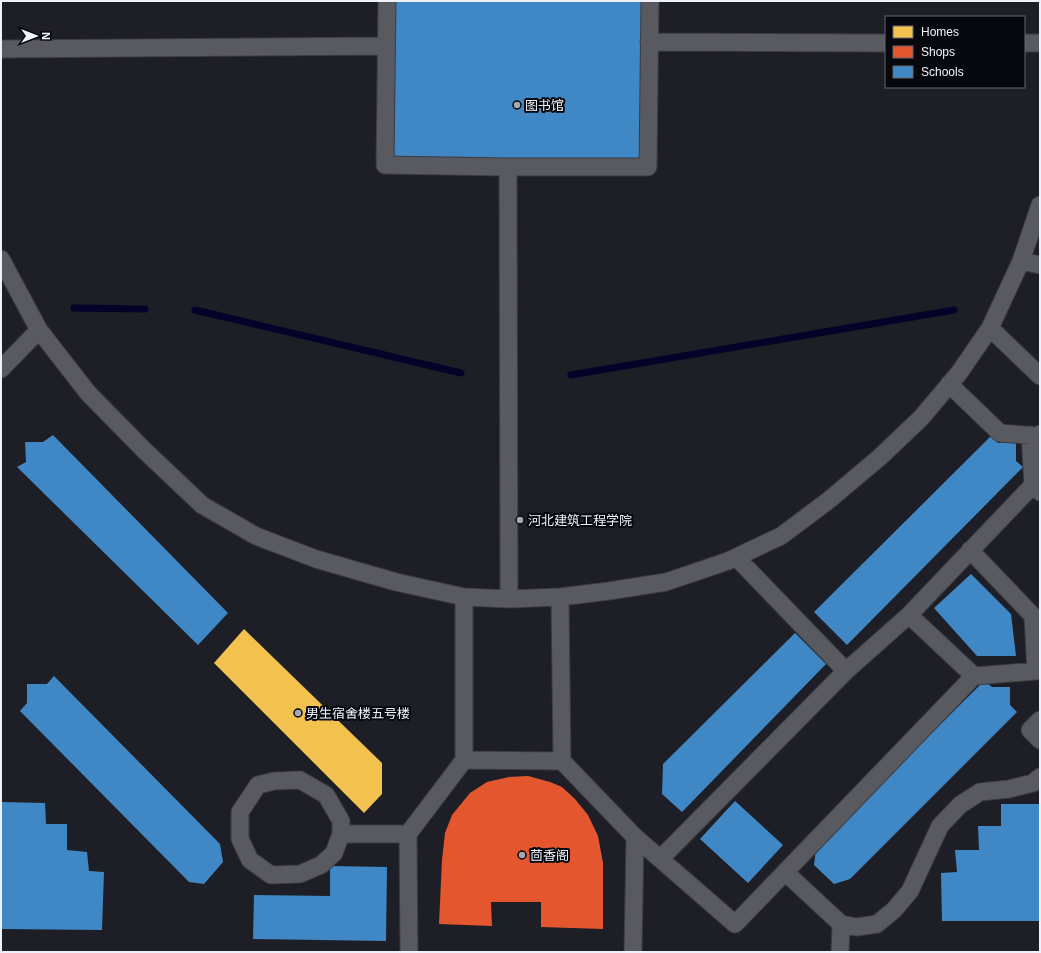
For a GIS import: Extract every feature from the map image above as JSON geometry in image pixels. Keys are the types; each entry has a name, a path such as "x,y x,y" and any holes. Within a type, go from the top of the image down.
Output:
{"street":[{"path":"387,1 385,165 508,167 648,167 650,1"},
{"path":"649,42 885,42"},
{"path":"1025,43 1040,43"},
{"path":"1,50 386,46"},
{"path":"508,167 509,599"},
{"path":"1,259 39,330 88,393 202,505 256,536 316,559 396,582 464,597 509,599 560,597 666,582 728,561 781,536 829,500 880,457 921,418 959,373 990,328 1021,262 1040,205"},
{"path":"1021,262 1040,265"},
{"path":"990,328 1040,376"},
{"path":"1,368 39,330"},
{"path":"660,859 846,671 909,615 970,550 1036,489 1035,435 1000,433 949,384"},
{"path":"560,597 562,761 635,837 735,924 974,676 1038,673 1037,612 970,550"},
{"path":"736,557 846,671"},
{"path":"408,952 408,834 464,760 464,597"},
{"path":"909,615 974,676"},
{"path":"1040,720 1030,730 1040,740"},
{"path":"464,760 562,761"},
{"path":"785,872 841,924 857,927 877,924 894,910 910,890 940,826 960,805 980,792 1009,789 1033,784 1040,777"},
{"path":"300,780 326,795 341,821 341,834 334,853 321,866 300,874 271,875 250,860 240,839 240,812 258,785 274,781 300,780"},
{"path":"341,834 408,834"},
{"path":"633,952 635,837"},
{"path":"840,952 841,924"}],"building: Homes":[{"name":"男生宿舍楼五号楼","path":"244,629 382,763 382,794 364,813 214,663"}],"building: Shops":[{"name":"茴香阁","path":"528,776 562,787 575,799 588,815 598,836 603,863 603,929 541,927 541,902 491,902 492,926 439,924 442,860 445,833 452,815 470,793 487,782 509,777"}],"building: Schools":[{"name":"图书馆","path":"387,1 650,1 648,167 385,165"},
{"path":"53,435 228,613 198,645 17,467 26,462 25,442 43,442"},
{"path":"991,436 998,443 1016,441 1016,461 1023,467 847,645 814,612"},
{"path":"971,574 1011,614 1016,656 977,656 934,608"},
{"path":"795,633 826,664 682,812 662,794 663,764"},
{"path":"54,676 220,844 223,862 204,884 189,882 20,711 27,703 27,684 47,684"},
{"path":"984,681 992,687 1010,687 1010,705 1017,712 850,879 834,884 814,865 816,848"},
{"path":"735,801 783,845 748,883 700,839"},
{"path":"1,802 45,803 46,824 67,824 67,850 87,852 89,871 104,872 102,930 1,929"},
{"path":"1001,804 1040,804 1040,921 942,921 941,873 957,872 955,850 979,850 978,826 1001,826"},
{"path":"330,866 387,867 386,941 253,939 254,895 330,896"}],"waterway":[{"path":"74,308 145,309"},
{"path":"195,310 461,373"},
{"path":"571,375 954,310"}],"place":[{"name":"图书馆","path":"517,105"},
{"name":"河北建筑工程学院","path":"520,520"},
{"name":"男生宿舍楼五号楼","path":"298,713"},
{"name":"茴香阁","path":"522,855"}]}
